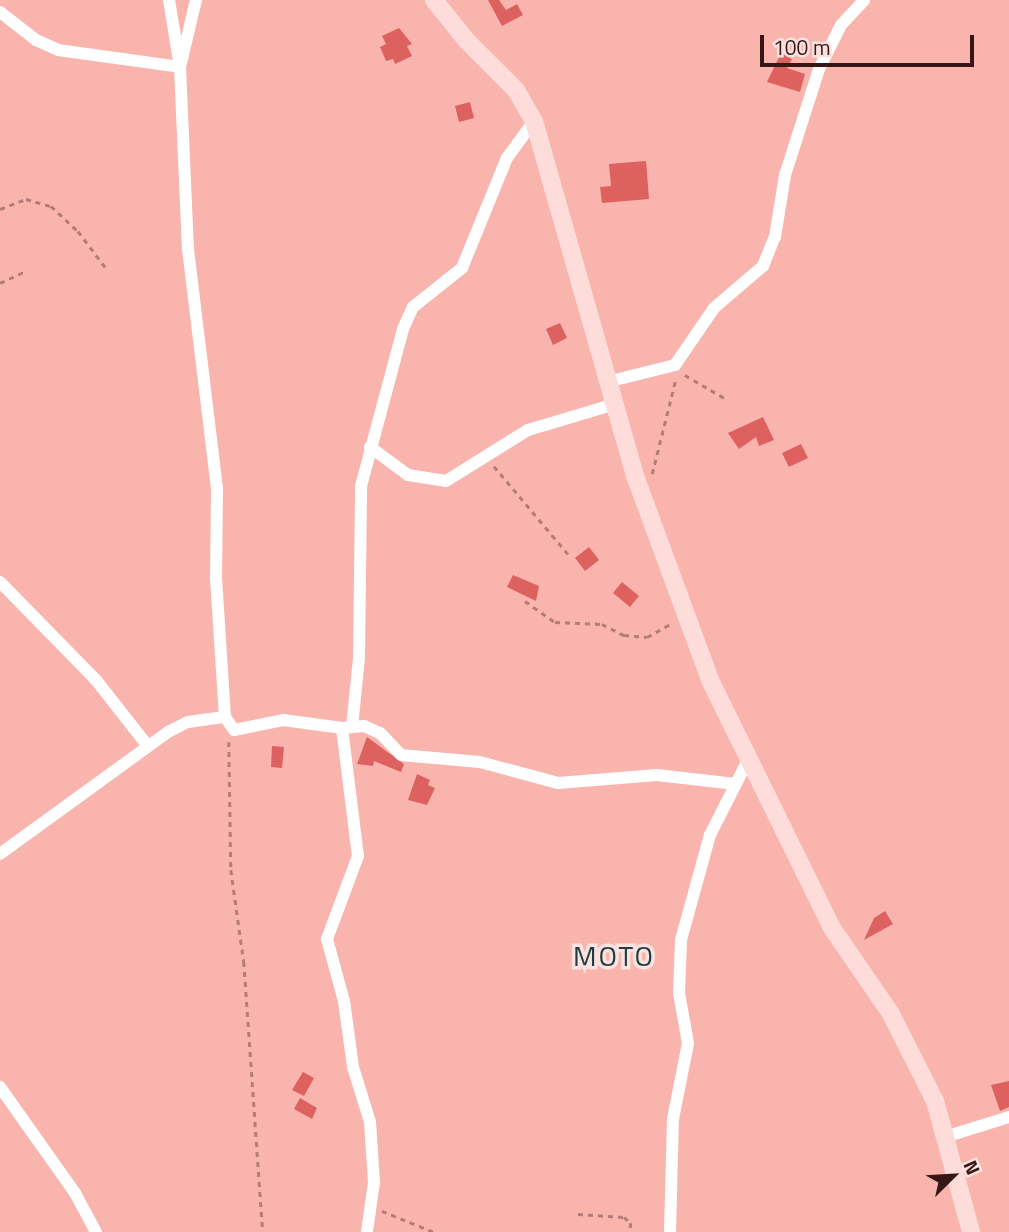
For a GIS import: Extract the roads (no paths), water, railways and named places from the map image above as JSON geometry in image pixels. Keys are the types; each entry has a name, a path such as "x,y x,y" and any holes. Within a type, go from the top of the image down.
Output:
{"street":[{"path":"169,0 180,67 188,249 217,488 227,723"},
{"path":"180,67 197,0"},
{"path":"434,0 467,41 516,90 534,121 652,530 684,612 748,760 832,928 891,1014 935,1101 947,1136 971,1232"},
{"path":"611,381 675,365 713,308 762,265 775,237 787,168 819,69 841,25 864,0"},
{"path":"0,12 36,40 58,50 180,67"},
{"path":"367,1232 373,1208 370,1122 353,1068 344,1001 327,939 358,856 347,728 359,658 361,486 409,313 462,268 507,158 534,121"},
{"path":"370,447 408,475 434,482 457,478 528,430 615,404"},
{"path":"0,582 96,680 147,745"},
{"path":"0,854 147,745 188,722 227,723 244,730 283,720 374,729 401,755 480,762 558,783 665,775 735,784"},
{"path":"670,1232 673,1119 688,1044 679,993 681,940 706,847 748,760"},
{"path":"0,1087 75,1193 96,1232"},
{"path":"947,1136 1009,1117"}],"district":[{"name":"MOTO","path":"614,956"}]}
